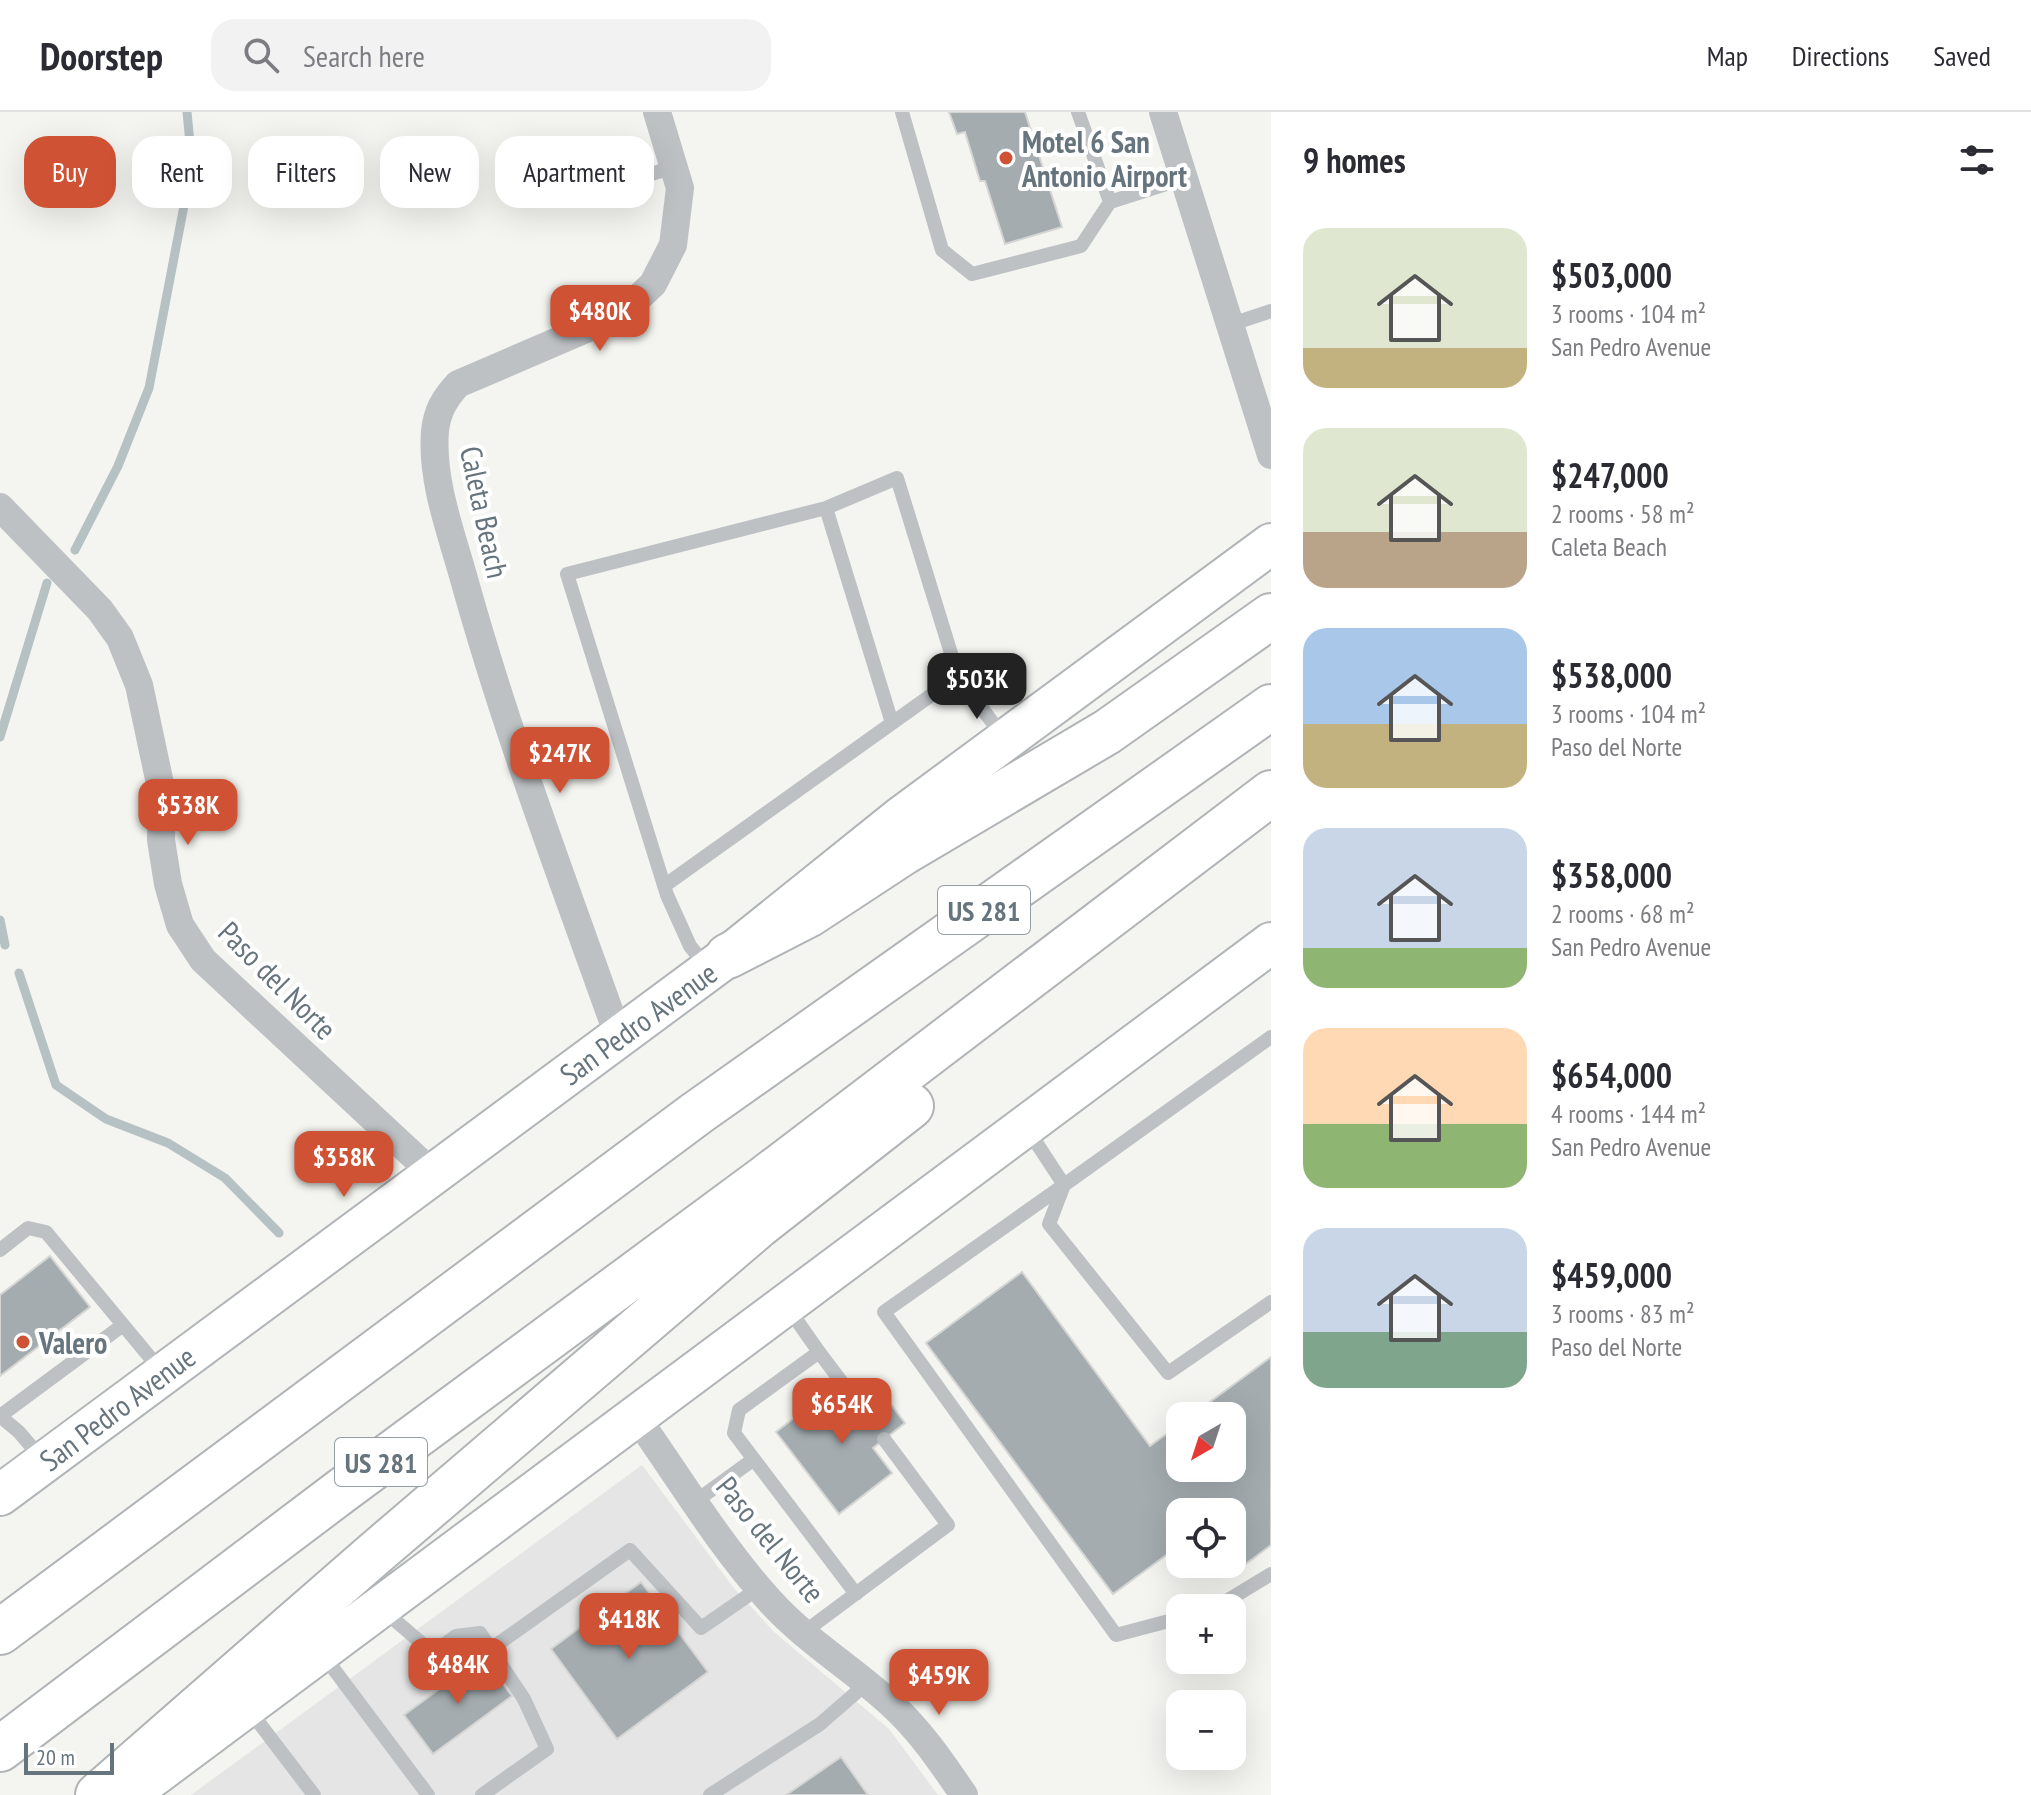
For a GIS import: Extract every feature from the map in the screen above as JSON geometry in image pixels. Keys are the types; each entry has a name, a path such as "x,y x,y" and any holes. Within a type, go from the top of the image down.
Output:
{"highway":[{"path":"719,963 808,915 904,852 1107,732 1271,616"},
{"name":"US 281","path":"0,1632 697,1113 1271,707"},
{"path":"98,1795 736,1244 967,1062 1271,795"},
{"name":"US 281","path":"0,1749 340,1492 752,1188 1271,795"}],"main road":[{"name":"San Pedro Avenue","path":"0,1495 432,1173 619,1038 719,963 901,817 1271,544"},
{"path":"128,1795 1271,943"}],"street":[{"name":"Caleta Beach","path":"619,1038 529,787 475,616 436,474 435,434 436,419 444,400 458,384 621,314 653,284 673,245 680,188 657,112"},
{"path":"1163,112 1271,455"},
{"name":"Paso del Norte","path":"0,507 100,610 120,638 139,685 162,793 161,840 168,884 180,925 203,960 432,1173"},
{"name":"Paso del Norte","path":"637,1418 759,1588 803,1633 892,1704 921,1736 964,1795"}],"lane":[{"path":"902,112 942,250 972,274 1081,246 1110,202 1185,178"},
{"path":"1078,112 1110,202"},
{"path":"654,173 673,167"},
{"path":"1229,325 1271,311"},
{"path":"719,963 690,946 664,886 567,574 826,508 897,478 958,676 1005,740"},
{"path":"826,508 892,723"},
{"path":"664,886 958,676"},
{"path":"1166,1622 1116,1635 884,1312 1271,1037"},
{"path":"1025,1126 1064,1185"},
{"path":"1064,1185 1049,1224 1168,1373 1271,1302"},
{"path":"0,1250 28,1228 46,1232 164,1374"},
{"path":"786,1305 861,1408"},
{"path":"44,1462 19,1432 0,1416 123,1325"},
{"path":"819,1352 739,1410 734,1433 856,1594"},
{"path":"803,1633 948,1525 884,1439"},
{"path":"696,1501 754,1459"},
{"path":"491,1649 630,1550 701,1628 759,1588"},
{"path":"1238,1594 1271,1574"},
{"path":"381,1608 433,1653 456,1636 480,1633 524,1699 547,1749 482,1795"},
{"path":"321,1652 428,1795"},
{"path":"710,1795 820,1724 866,1684"},
{"path":"247,1707 314,1795"}],"shaded area":[{"path":"642,1465 733,1587 774,1632 889,1729 938,1795 191,1795"}],"building":[{"name":"Motel 6 San Antonio Airport","path":"949,112 1025,112 1062,227 1005,244 965,132 957,134"},
{"name":"Valero","path":"50,1256 90,1307 0,1376 0,1295"},
{"path":"1022,1272 1150,1446 1166,1434 1166,1482 1246,1482 1246,1402 1210,1402 1271,1357 1271,1545 1246,1564 1246,1498 1166,1498 1166,1555 1113,1594 926,1343"},
{"path":"833,1388 854,1414 882,1393 905,1423 873,1448 892,1473 839,1514 776,1432"},
{"path":"641,1582 708,1672 617,1739 551,1649"},
{"path":"483,1657 512,1696 433,1754 404,1715"},
{"path":"841,1757 868,1795 786,1795"}],"waterway":[{"path":"75,550 118,466 149,388 192,164 187,112"},
{"path":"0,737 47,583"},
{"path":"0,920 5,945"},
{"path":"19,973 56,1085 106,1119 168,1143 225,1178 279,1233"}],"place":[{"name":"Motel 6 San Antonio Airport","path":"1006,158"},
{"name":"Valero","path":"23,1342"}]}
